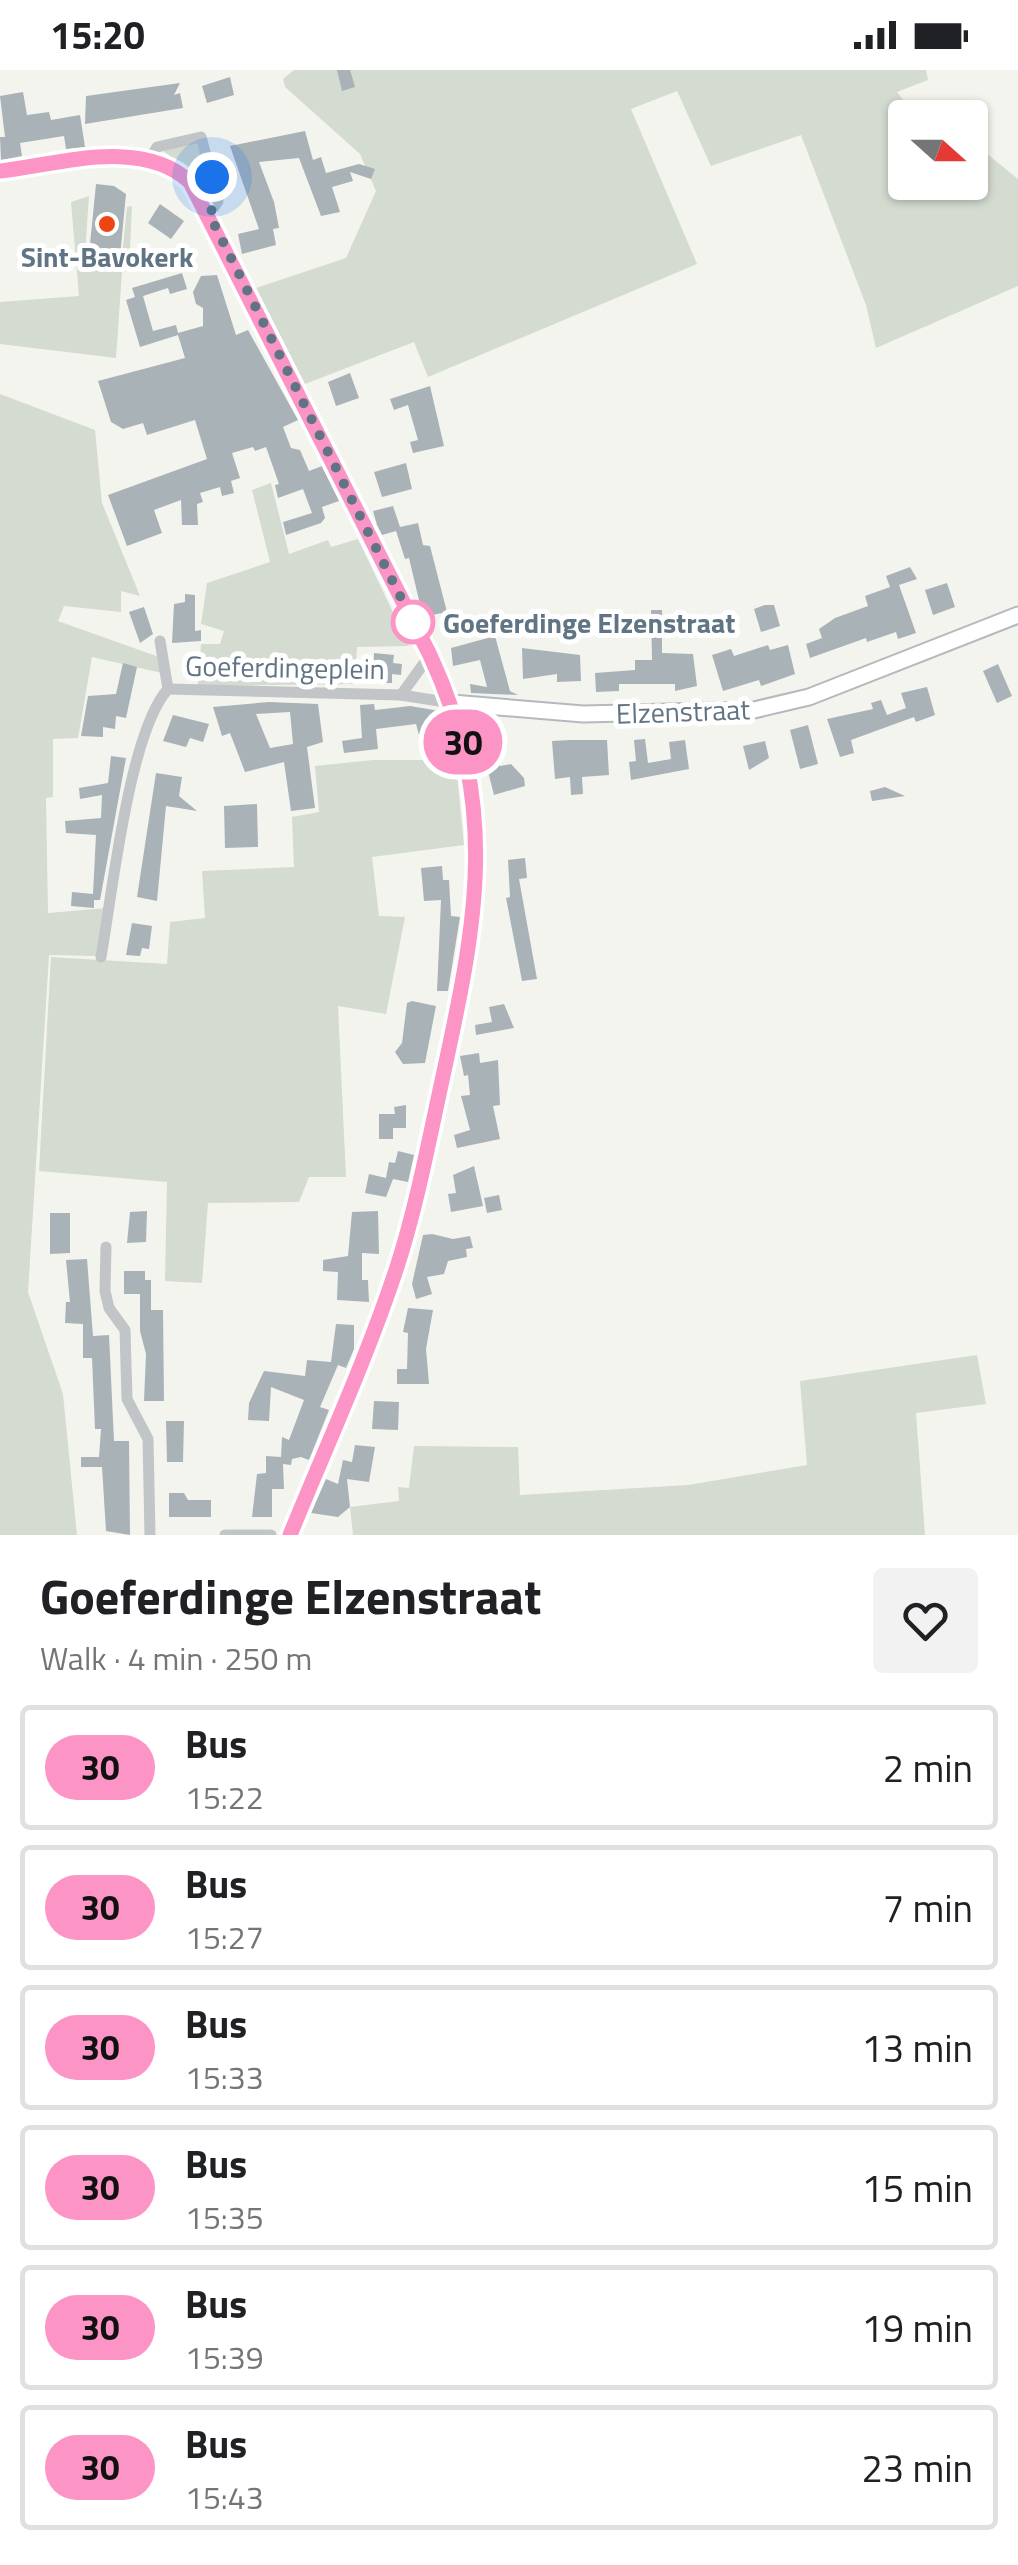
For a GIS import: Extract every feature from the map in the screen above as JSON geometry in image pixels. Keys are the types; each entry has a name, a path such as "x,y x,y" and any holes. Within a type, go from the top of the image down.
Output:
{"street":[{"path":"150,157 157,147 201,137 218,201 209,214"},
{"path":"0,171 150,157 175,168 190,182 430,655 452,703 463,743 478,858 468,961 396,1268 290,1535"},
{"name":"Elzenstraat","path":"452,703 583,714 707,715 754,710 809,697 1018,615"},
{"name":"Goeferdingeplein","path":"160,641 168,690"},
{"name":"Goeferdingeplein","path":"402,695 430,655"},
{"name":"Goeferdingeplein","path":"101,958 136,754 158,700 168,690 402,695 452,703"},
{"path":"106,1247 105,1291 110,1308 125,1330 127,1399 148,1438 150,1535"},
{"path":"226,1535 271,1535"}],"shaded area":[{"path":"294,70 926,70 928,80 897,92 903,100 888,100 888,200 988,200 988,155 1018,179 1018,286 876,348 866,305 801,135 711,166 677,91 631,109 697,264 428,377 414,342 305,384 256,288 346,258 376,191 360,154 285,87 283,79"},
{"path":"197,143 205,172 199,176 163,151"},
{"path":"89,196 84,267 121,266 127,207 132,206 129,270 122,272 116,358 0,344 0,302 79,296 71,202"},
{"path":"0,394 95,430 102,503 140,596 121,591 121,612 64,606 58,621 159,657 162,673 92,657 78,738 53,739 53,797 46,798 48,913 106,908 98,956 49,955 28,1292 63,1394 77,1535 0,1535"},
{"path":"271,483 289,554 328,540 331,547 358,539 409,646 357,647 355,684 198,686 201,644 220,644 224,631 201,624 207,583 270,562 252,490"},
{"path":"429,760 430,769 456,765 464,845 372,857 379,916 405,917 386,1014 338,1006 346,1177 309,1177 299,1202 208,1203 202,1283 165,1281 167,1182 39,1171 51,957 167,964 170,922 205,918 202,871 294,867 292,817 319,812 315,766"},
{"path":"977,1355 986,1404 916,1413 925,1535 353,1535 350,1507 399,1501 398,1487 409,1488 414,1446 518,1447 520,1495 688,1485 807,1465 800,1381"}],"building":[{"path":"337,70 350,70 355,87 342,91"},
{"path":"230,77 234,95 207,103 202,86"},
{"path":"180,83 174,95 180,93 183,108 85,124 86,96"},
{"path":"23,92 27,115 49,112 51,120 80,115 85,147 66,149 64,136 20,143 22,156 1,160 0,137 5,137 0,96"},
{"path":"305,131 313,160 321,157 326,173 359,164 375,169 371,179 350,172 353,181 332,187 340,212 321,216 299,158 259,162 274,202 279,228 273,229 276,245 242,254 238,234 259,229 230,146"},
{"name":"Sint-Bavokerk","path":"96,184 114,186 126,194 120,256 108,260 89,254"},
{"path":"160,204 184,221 171,239 148,223"},
{"path":"182,273 187,289 170,294 168,288 143,296 153,331 176,325 178,333 203,326 203,308 196,304 193,292 201,276 217,275 236,335 248,330 298,420 283,427 291,448 300,450 309,471 322,466 339,501 322,507 325,518 321,523 286,535 283,522 312,513 303,489 278,498 275,485 279,484 266,447 255,451 253,447 232,453 240,478 231,481 234,493 222,496 220,487 200,493 203,502 197,504 198,525 182,525 181,500 154,510 162,533 127,546 108,495 207,459 195,420 147,435 143,423 123,429 111,422 98,381 185,358 178,335 140,347 126,300 135,297 132,288"},
{"path":"350,373 359,398 336,406 328,382"},
{"path":"430,386 444,446 413,453 410,442 418,440 408,405 394,410 390,399"},
{"path":"406,463 412,489 382,497 374,472"},
{"path":"393,506 400,527 418,523 423,545 430,546 447,612 423,617 409,558 405,559 396,531 382,535 373,511"},
{"path":"910,567 917,579 899,585 916,633 898,639 896,632 867,642 866,638 810,658 806,644 822,638 819,629 835,618 868,606 865,596 890,587 886,576"},
{"path":"947,583 955,607 933,615 925,590"},
{"path":"185,594 195,595 195,631 201,630 201,641 172,643 174,604 185,602"},
{"path":"774,605 780,626 761,632 754,609"},
{"path":"144,607 153,634 140,643 129,612"},
{"path":"651,610 662,610 662,653 693,654 697,686 675,691 675,684 619,684 619,691 596,692 595,673 635,670 635,660 652,660"},
{"path":"495,636 510,691 518,695 471,693 470,684 487,687 480,660 453,666 451,648"},
{"path":"768,645 770,650 788,645 795,674 761,686 759,680 723,691 712,655 731,649 734,656"},
{"path":"522,648 580,655 581,681 557,682 557,674 523,679"},
{"path":"374,653 394,655 393,663 402,664 401,675 392,674 392,683 373,683"},
{"path":"123,663 137,667 126,718 116,716 115,729 103,727 103,737 81,736 88,696 116,694"},
{"path":"998,664 1012,696 997,703 983,671"},
{"path":"927,687 935,715 916,722 914,717 851,740 854,753 840,757 827,719 873,709 871,703 881,700 887,715 906,708 901,693"},
{"path":"269,702 318,704 323,742 307,747 315,808 291,811 284,762 245,772 230,733 222,736 213,707","holes":["290,712 293,744 270,748 256,714"]},
{"path":"374,704 375,710 410,706 440,711 450,748 434,750 432,734 419,735 416,724 376,729 378,749 344,753 342,741 362,738 360,705"},
{"path":"173,715 209,724 203,742 190,738 186,747 163,741"},
{"path":"473,716 487,717 500,766 511,764 524,778 525,786 494,795 485,760 478,760"},
{"path":"808,725 818,764 800,769 790,730"},
{"path":"645,739 648,763 671,759 669,742 685,740 689,769 631,780 629,762 636,761 634,740"},
{"path":"607,740 609,775 582,777 583,794 571,795 570,777 555,779 552,741"},
{"path":"765,741 769,758 749,770 743,746"},
{"path":"111,756 126,758 100,900 94,900 94,908 71,906 72,892 93,894 96,835 66,833 65,821 101,818 102,795 80,799 79,788 108,783"},
{"path":"156,773 182,777 179,796 197,811 166,806 157,901 137,897"},
{"path":"885,787 905,796 872,801 870,791"},
{"path":"257,804 258,847 225,848 224,806"},
{"path":"525,858 527,878 519,879 537,979 522,981 506,898 510,897 508,860"},
{"path":"442,866 443,880 449,880 451,916 460,917 448,991 437,991 441,900 424,901 421,868"},
{"path":"132,923 152,926 149,949 142,948 140,956 126,955"},
{"path":"407,1003 436,1006 425,1063 403,1064 395,1052 402,1043"},
{"path":"504,1004 514,1028 476,1035 475,1025 492,1022 489,1007"},
{"path":"479,1053 480,1063 498,1060 500,1105 493,1106 500,1139 457,1148 454,1135 470,1130 461,1096 470,1095 468,1075 464,1076 460,1056"},
{"path":"406,1105 406,1128 393,1128 393,1139 379,1139 379,1114 395,1114 394,1107"},
{"path":"398,1151 414,1155 408,1182 393,1179 386,1197 365,1193 369,1174 386,1178 389,1162 395,1163"},
{"path":"474,1166 483,1206 451,1212 448,1194 456,1193 453,1175"},
{"path":"499,1195 502,1210 487,1213 484,1198"},
{"path":"147,1211 146,1242 127,1243 130,1212"},
{"path":"378,1211 379,1254 362,1253 362,1280 368,1280 369,1302 337,1300 338,1272 323,1271 323,1260 348,1256 352,1212"},
{"path":"50,1213 70,1213 70,1253 50,1254"},
{"path":"423,1235 453,1239 470,1236 473,1248 466,1249 467,1257 448,1261 444,1274 427,1277 432,1294 416,1299 412,1284"},
{"path":"87,1259 93,1336 109,1335 114,1441 129,1441 130,1535 106,1531 102,1467 81,1467 81,1457 99,1457 101,1429 95,1429 92,1358 83,1358 83,1324 65,1323 66,1302 70,1302 66,1260"},
{"path":"124,1271 145,1271 145,1280 151,1280 151,1310 163,1310 164,1401 144,1401 146,1354 140,1331 140,1294 124,1294"},
{"path":"408,1308 433,1310 426,1349 429,1384 397,1384 397,1369 407,1369 408,1333 403,1332"},
{"path":"336,1324 354,1325 354,1349 346,1368 338,1365 320,1407 329,1410 309,1460 301,1457 292,1459 291,1465 283,1464 284,1489 272,1489 272,1517 252,1517 257,1474 266,1473 266,1456 281,1457 282,1437 289,1440 304,1400 271,1387 269,1421 248,1420 249,1403 264,1371 305,1376 307,1360 331,1362"},
{"path":"374,1401 399,1402 398,1430 372,1429"},
{"path":"166,1421 184,1421 183,1462 167,1462"},
{"path":"355,1445 375,1447 369,1482 347,1479 350,1507 338,1517 311,1513 326,1479 338,1484 343,1460 352,1462"},
{"path":"169,1493 184,1493 188,1500 211,1500 211,1517 169,1517"}],"bus line":[{"name":"30","path":"0,171 134,156 164,162 190,182 430,655 452,703 463,743 478,858 468,961 412,1214 396,1268 290,1535"}],"place":[{"name":"Sint-Bavokerk","path":"107,224"},
{"name":"Goeferdinge Elzenstraat","path":"413,622"}],"route":[{"path":"212,177 218,201 209,214 413,622"}]}
